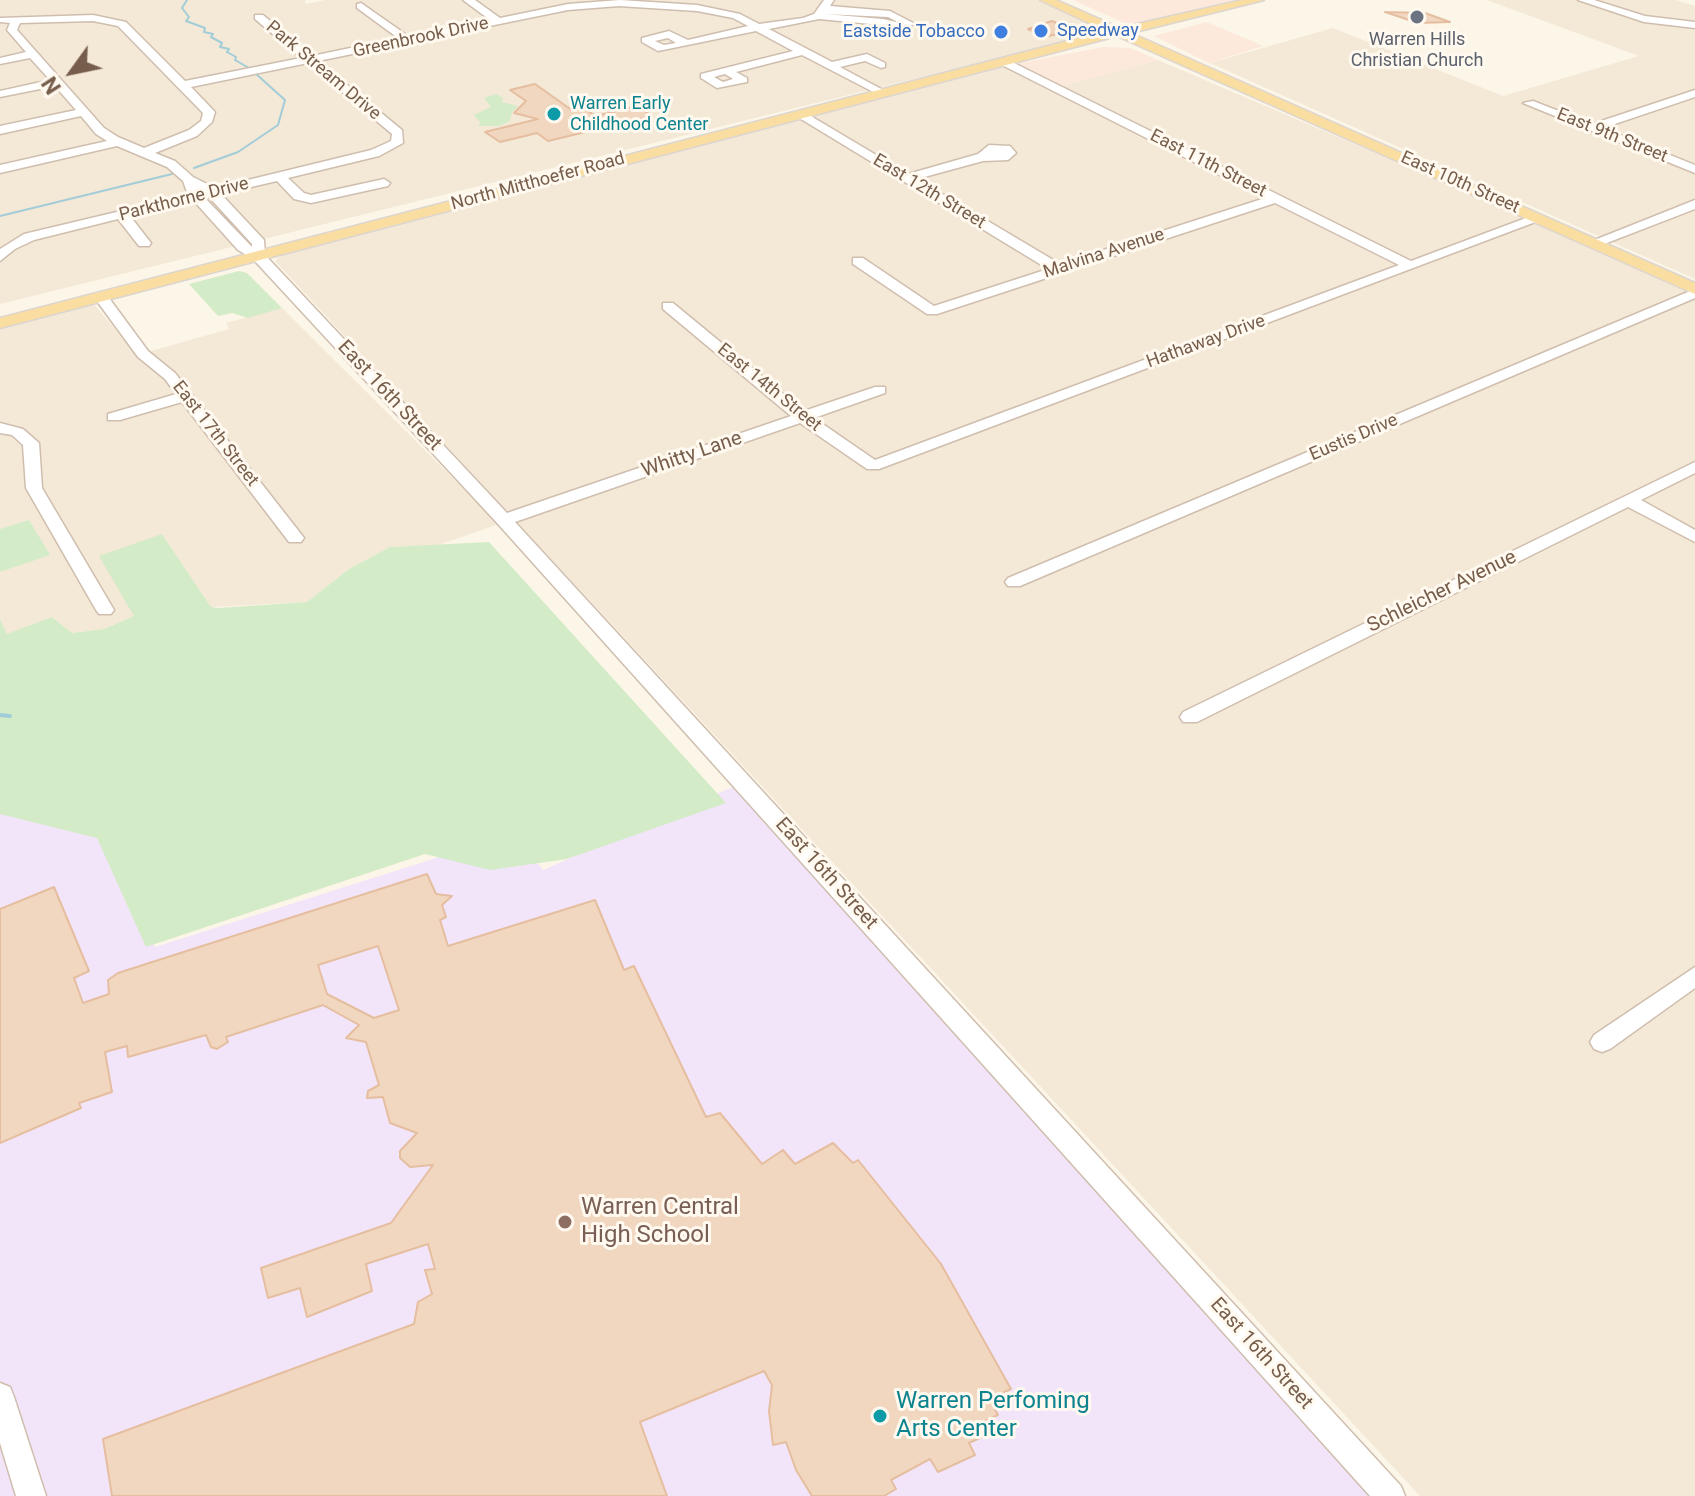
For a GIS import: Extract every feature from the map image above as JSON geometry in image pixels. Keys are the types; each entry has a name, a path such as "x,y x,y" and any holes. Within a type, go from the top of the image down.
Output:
{"main road":[{"name":"East 10th Street","path":"1046,0 1128,33"},
{"name":"East 10th Street","path":"1061,0 1216,77 1225,77 1695,291"},
{"name":"North Mitthoefer Road","path":"1128,33 1264,1"},
{"name":"North Mitthoefer Road","path":"0,323 881,93 1077,44 1206,19 1264,1"},
{"path":"1206,19 1204,17 1224,12 1226,8"}],"street":[{"path":"468,0 500,22"},
{"path":"1583,0 1644,19 1695,25"},
{"name":"Greenbrook Drive","path":"184,85 500,22 582,2 662,3 724,12 762,27 881,93"},
{"path":"361,6 408,41"},
{"path":"686,44 762,27 823,8 890,14 910,24 895,28 883,22 823,8"},
{"name":"Park Stream Drive","path":"259,17 398,133 397,143 375,153"},
{"path":"0,20 99,18 121,23 207,108 209,115 206,122 188,135 143,153"},
{"path":"16,20 12,30 100,131 171,164 189,180 212,193 259,243 258,256 243,247 197,197 191,190 189,180"},
{"path":"727,71 805,51"},
{"path":"0,61 34,54"},
{"path":"831,66 867,57 881,65 866,68"},
{"name":"East 11th Street","path":"1004,62 1411,266"},
{"path":"0,94 57,82"},
{"path":"1591,128 1695,93"},
{"name":"East 9th Street","path":"1529,103 1695,169"},
{"path":"0,130 84,112"},
{"name":"East 12th Street","path":"800,114 1058,269"},
{"path":"0,169 118,142"},
{"name":"Parkthorne Drive","path":"1,261 10,246 27,238 375,153"},
{"path":"907,178 982,157"},
{"path":"280,177 299,196 311,199 384,183"},
{"name":"Malvina Avenue","path":"858,261 932,311 1276,198"},
{"path":"1594,243 1695,204"},
{"path":"122,215 144,243"},
{"name":"Hathaway Drive","path":"873,466 1539,218"},
{"name":"East 16th Street","path":"258,256 504,520 1390,1496"},
{"name":"Eustis Drive","path":"1014,582 1695,291"},
{"name":"East 17th Street","path":"101,297 143,354 170,376 295,538"},
{"name":"East 14th Street","path":"668,306 802,417 873,466"},
{"name":"Whitty Lane","path":"504,520 880,390"},
{"path":"114,417 185,396"},
{"path":"0,428 17,432 31,443 34,488 105,610"},
{"name":"Schleicher Avenue","path":"1190,717 1695,467"},
{"path":"1628,500 1695,537"},
{"path":"1602,1042 1695,976"},
{"path":"0,1397 31,1496"}],"shaded area":[{"path":"0,0 305,0 306,4 325,0 1037,0 1108,31 0,304"},
{"path":"1073,0 1234,0 1139,25 1127,24"},
{"path":"1487,0 1676,0 1695,6 1695,279 1210,63 1333,28 1503,96 1639,56"},
{"path":"1207,22 1263,46 1209,63 1154,36"},
{"path":"1104,47 1130,48 1158,60 1061,86 1015,64"},
{"path":"1158,60 1467,192 1695,295 1695,1496 1420,1496 275,261 283,254 1015,64 1061,86"},
{"path":"93,303 137,355 229,329 226,323 282,308 499,524 438,545 390,547 349,569 307,602 211,607 162,534 134,616 104,629 72,633 52,617 7,635 0,619 0,572 49,555 29,520 0,529 0,327"},
{"name":"Warren Central High School","path":"735,786 1378,1496 0,1496 0,813 104,839 155,947 515,833 543,870"}],"green space":[{"path":"496,94 503,98 502,102 518,106 512,112 510,121 499,126 479,126 480,122 474,115 491,107 484,98"},
{"path":"239,271 247,273 282,308 248,318 232,313 218,316 189,284"},
{"path":"29,520 50,555 0,572 0,529"},
{"path":"162,534 211,607 218,608 307,602 349,569 390,547 489,542 726,803 567,859 490,870 425,854 146,947 97,838 0,814 0,619 7,634 52,617 72,633 104,629 134,616 99,556"}],"building":[{"path":"1385,12 1425,13 1450,22 1418,23"},
{"path":"1052,21 1072,30 1045,37 1028,29"},
{"name":"Warren Early Childhood Center","path":"535,84 573,111 583,108 596,116 637,106 652,116 548,141 537,133 500,142 485,132 538,119 514,113 526,101 510,90"},
{"name":"Warren Central High School","path":"427,874 436,894 452,896 442,905 446,917 440,920 448,946 595,900 624,970 634,966 706,1117 720,1113 762,1164 783,1150 795,1164 833,1143 853,1163 858,1160 941,1264 1011,1389 989,1399 998,1415 976,1425 982,1437 969,1443 975,1455 938,1472 930,1459 891,1480 896,1489 884,1496 812,1496 796,1470 786,1442 773,1445 769,1411 772,1385 764,1371 640,1422 667,1496 112,1496 103,1439 414,1324 418,1302 432,1294 425,1270 435,1269 428,1244 366,1264 372,1291 307,1317 300,1288 268,1298 261,1268 391,1223 433,1165 410,1167 400,1158 400,1151 417,1133 390,1123 383,1097 367,1098 368,1091 379,1085 366,1042 346,1038 359,1025 323,1005 226,1037 228,1042 217,1049 211,1047 206,1035 128,1057 127,1046 105,1052 112,1092 79,1103 81,1108 0,1143 0,909 54,887 89,971 74,978 83,1003 109,994 108,980 118,973","holes":["378,946 399,1010 374,1018 327,994 318,965"]}],"waterway":[{"path":"187,0 182,8 189,17 186,21 205,28 204,32 213,34 211,37 222,43 220,47 229,49 227,52 236,57 235,60 249,68"},
{"path":"194,168 238,152 278,125 285,100 255,73"},
{"path":"0,216 172,174"},
{"path":"0,715 10,716"}],"place":[{"name":"Warren Hills Christian Church","path":"1417,17"},
{"name":"Speedway","path":"1041,31"},
{"name":"Eastside Tobacco","path":"1001,32"},
{"name":"Warren Early Childhood Center","path":"554,114"},
{"name":"Warren Central High School","path":"565,1222"},
{"name":"Warren Perfoming Arts Center","path":"880,1416"}]}
